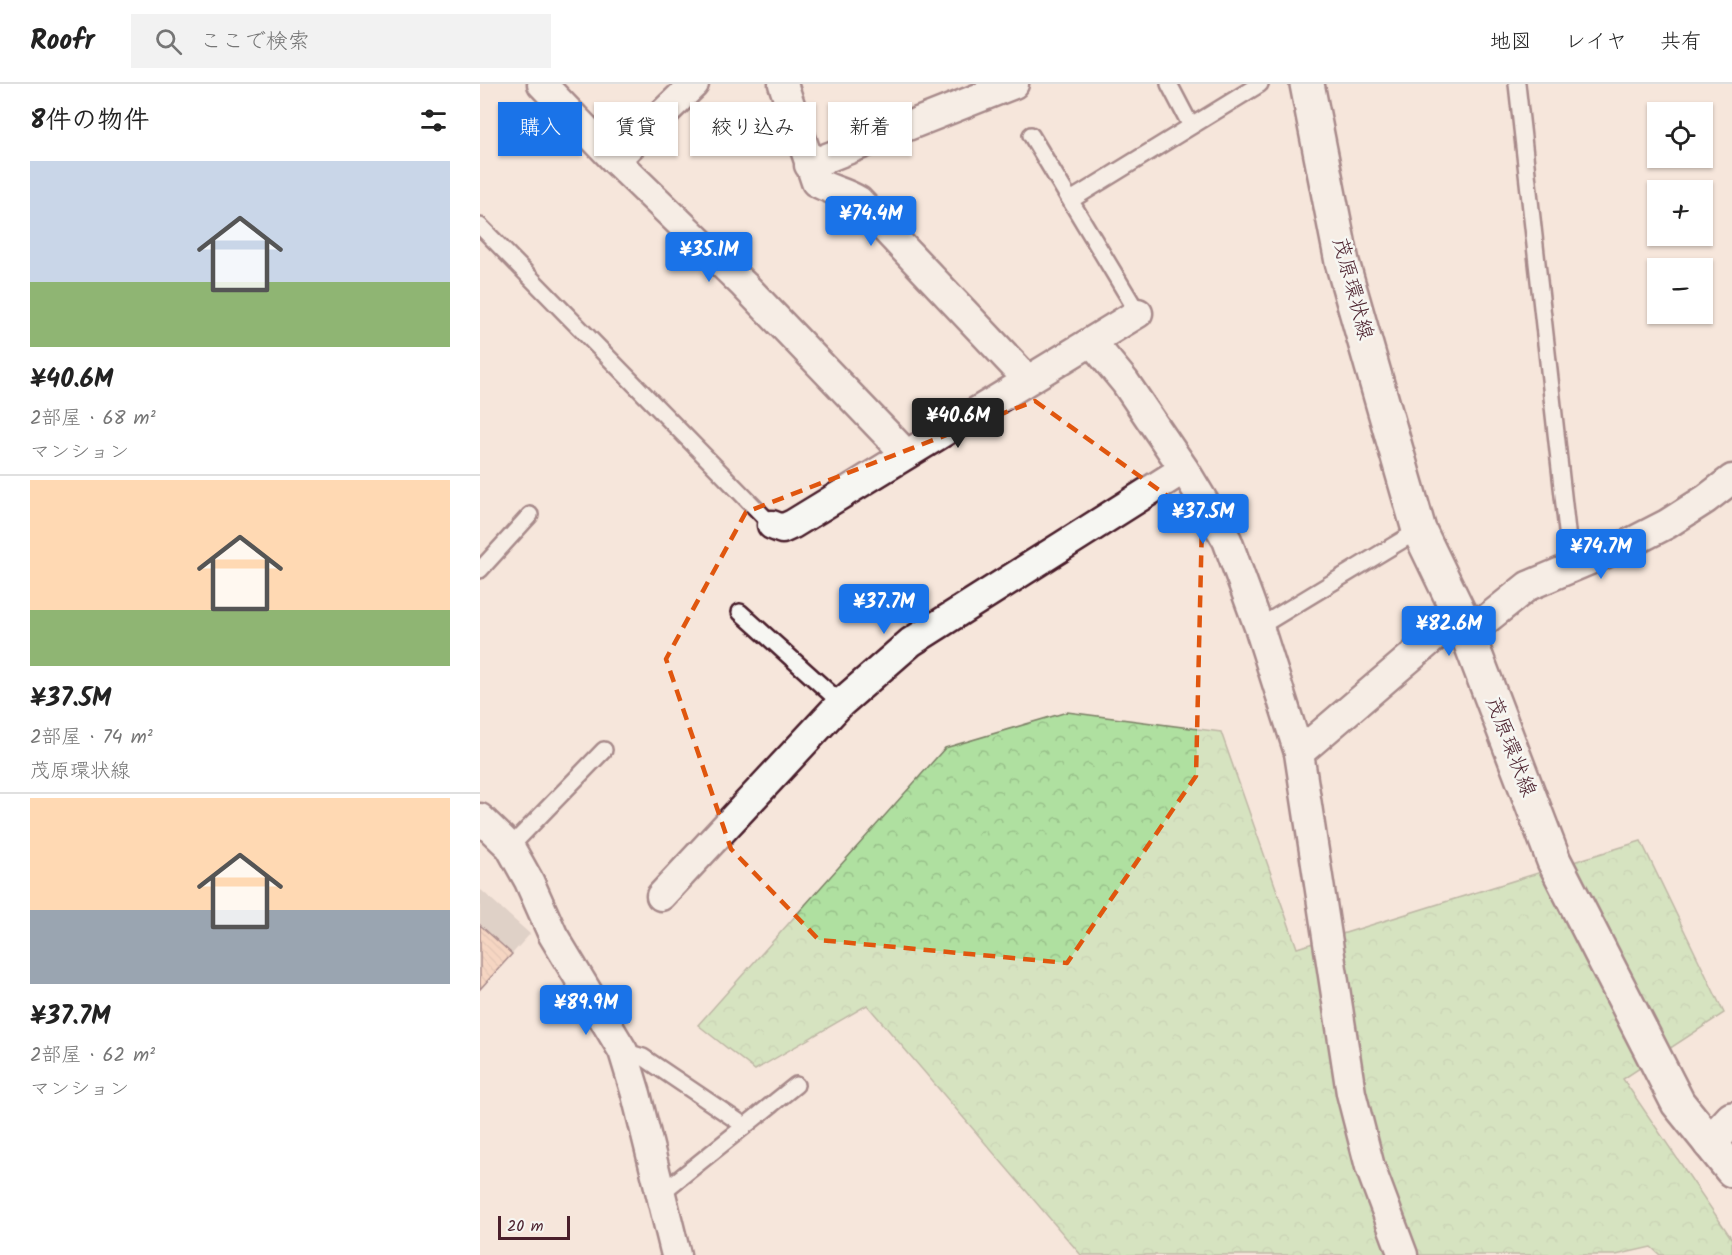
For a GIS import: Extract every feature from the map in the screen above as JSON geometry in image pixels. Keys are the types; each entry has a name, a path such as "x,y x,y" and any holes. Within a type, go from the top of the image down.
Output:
{"main road":[{"name":"茂原環状線","path":"1307,84 1342,262 1419,530 1460,615 1554,861 1678,1103 1732,1170"},
{"path":"1710,1143 1732,1119"}],"street":[{"path":"542,84 615,160 744,285 906,454"},
{"path":"615,160 694,84"},
{"path":"783,84 808,165 816,182 827,189 847,194 859,201 1027,379"},
{"path":"808,165 1014,84"},
{"path":"772,525 782,529 793,524 1138,313"},
{"path":"1092,342 1125,382 1184,468 1227,540 1259,627 1299,753 1351,1092 1370,1167 1403,1255"},
{"path":"661,896 842,703 911,642 1184,468"},
{"path":"1299,753 1460,615 1482,623 1528,586 1630,543 1667,524 1706,500 1732,479"},
{"path":"480,818 510,847 529,881 553,935 623,1051 676,1255"}],"lane":[{"path":"1169,84 1191,126"},
{"path":"1071,200 1260,84"},
{"path":"1517,84 1571,567"},
{"path":"1031,135 1138,313"},
{"path":"480,226 772,525"},
{"path":"480,570 530,515"},
{"path":"1259,627 1419,530"},
{"path":"740,612 842,703"},
{"path":"510,847 604,750"},
{"path":"623,1051 643,1057 745,1126"},
{"path":"660,1194 796,1085"}],"highlighted area":[{"path":"1035,401 1202,521 1196,776 1067,963 819,940 731,849 666,659 746,512"}],"green space":[{"path":"1067,712 1221,732 1297,948 1641,841 1724,1013 1623,1079 1732,1239 1732,1255 1660,1255 1651,1247 1616,1255 1081,1255 867,1005 755,1070 698,1025 945,748"}],"building":[{"path":"480,925 512,954 480,989"}]}
